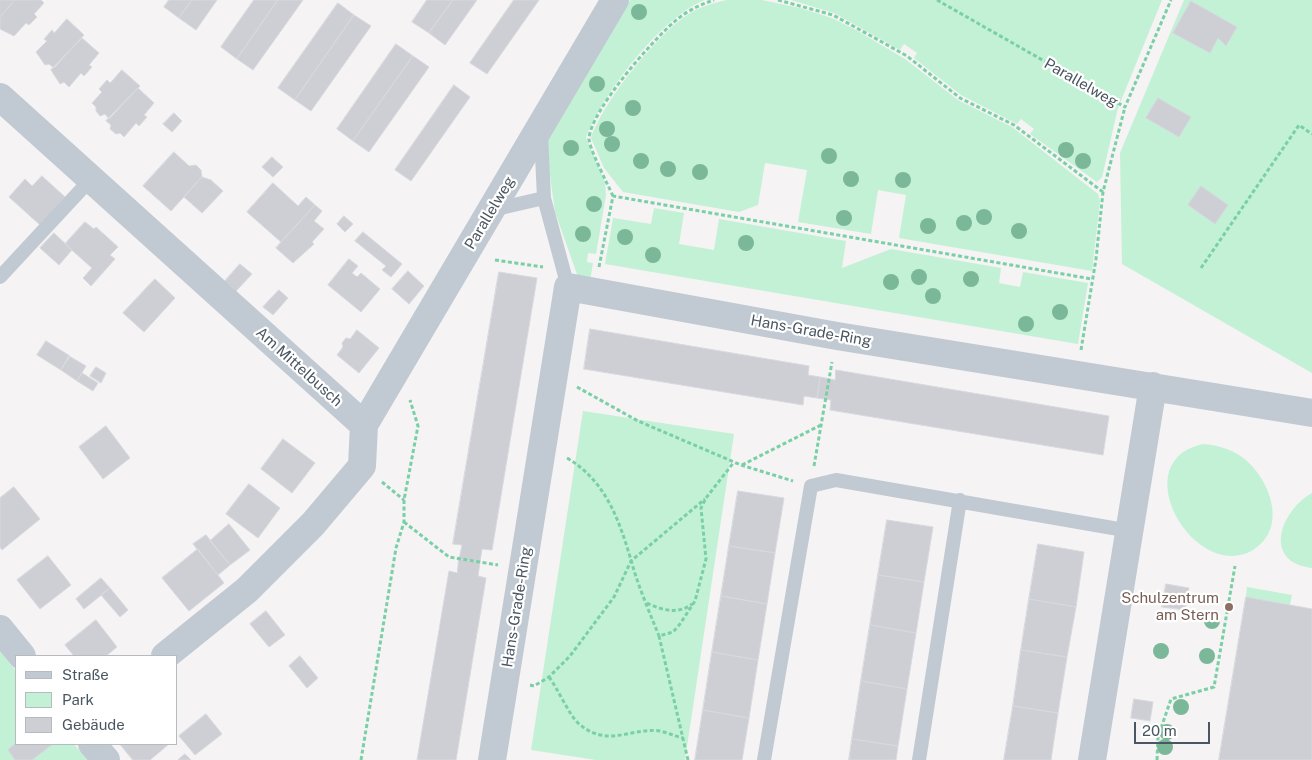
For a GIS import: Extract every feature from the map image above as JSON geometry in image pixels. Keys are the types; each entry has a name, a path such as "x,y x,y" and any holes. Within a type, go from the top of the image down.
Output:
{"street":[{"name":"Parallelweg","path":"364,425 615,0"},
{"name":"Am Mittelbusch","path":"0,97 364,425"},
{"name":"Hans-Grade-Ring","path":"492,760 554,377 566,279 595,292 837,336 1077,373 1312,413"},
{"path":"1092,760 1153,386"},
{"path":"166,655 247,590 314,524 362,466 364,425"},
{"path":"0,629 21,655"},
{"path":"93,745 106,760"}],"lane":[{"path":"540,127 544,198 566,279"},
{"path":"0,277 91,179"},
{"path":"487,218 544,198"},
{"path":"764,760 811,486 836,480 1130,531"},
{"path":"919,760 960,500"}],"path":[{"path":"595,292 613,196 589,140 599,114 622,79 673,22 686,12 714,0"},
{"path":"778,0 833,15 907,56 960,98 1014,125 1103,192"},
{"name":"Parallelweg","path":"937,0 1124,108 1171,0"},
{"path":"1077,373 1103,192 1124,108"},
{"path":"1201,268 1299,125 1312,134"},
{"path":"613,196 1092,279"},
{"path":"487,218 495,260"},
{"path":"495,260 566,279"},
{"path":"489,266 495,260"},
{"path":"554,377 580,388 638,421 734,462 811,486 830,379"},
{"path":"361,760 396,548 404,522 404,500 418,426 408,393"},
{"path":"742,465 822,425"},
{"path":"543,444 577,464 595,480 608,497 659,636 688,760"},
{"path":"659,636 673,632 695,601 706,559 701,508 706,498 734,462"},
{"path":"505,682 534,686 549,677 570,656 614,597 631,561 706,498"},
{"path":"404,522 449,557 480,562"},
{"path":"1157,760 1158,736 1171,699 1214,686 1235,566"},
{"path":"646,602 670,611 690,606 695,601"},
{"path":"549,677 577,722 598,734 628,736 659,731 683,738"}],"green space":[{"path":"630,0 705,0 670,22 652,39 619,80 594,120 586,138 605,182 606,195 596,254 588,253 587,262 593,263 590,281 579,280 555,212 545,139"},
{"path":"727,0 762,0 800,8 832,18 905,59 958,100 1012,127 1098,194 1100,201 1092,271 899,238 906,195 878,190 871,234 798,222 807,170 765,163 758,205 739,212 623,192 604,168 591,138 597,123 618,89 632,71 674,25 696,10"},
{"path":"791,0 1162,0 1118,108 1102,177 1097,182 1030,134 1034,129 1021,119 1017,124 961,95 914,58 917,53 904,44 900,50 834,13"},
{"path":"1184,0 1312,0 1312,373 1122,264 1120,153"},
{"path":"654,208 684,213 679,244 714,250 719,219 846,241 842,268 891,249 1001,268 999,283 1020,287 1023,272 1088,283 1078,344 605,264 613,218 651,224"},
{"path":"583,411 734,434 685,760 596,760 531,750"},
{"path":"1203,444 1224,448 1242,457 1261,477 1272,503 1273,516 1270,529 1264,541 1253,550 1231,556 1209,550 1191,536 1176,516 1168,494 1169,473 1180,455"},
{"path":"1312,493 1312,568 1296,564 1286,556 1282,546 1281,535 1291,511"},
{"path":"1247,587 1292,595 1290,605 1246,597"},
{"path":"0,651 15,670 15,745 75,745 87,760 0,760"}],"building":[{"path":"0,0 15,0 0,17"},
{"path":"15,0 41,0 44,3 34,14 37,17 29,25 26,23 14,36 0,29 0,17"},
{"path":"169,0 192,0 179,18 164,7"},
{"path":"192,0 217,0 196,30 179,18"},
{"path":"254,0 278,0 237,59 221,47"},
{"path":"278,0 303,0 253,70 237,59"},
{"path":"427,0 453,0 429,33 412,22"},
{"path":"453,0 477,0 445,45 429,33"},
{"path":"514,0 539,0 487,74 470,63"},
{"path":"1191,1 1237,27 1226,46 1218,38 1210,53 1173,33"},
{"path":"338,3 354,15 295,100 278,88"},
{"path":"354,15 371,26 311,111 295,100"},
{"path":"67,19 84,35 54,68 49,64 45,65 36,52 47,41 44,39 52,30 54,33"},
{"path":"82,38 99,53 89,65 92,67 84,76 81,73 69,87 64,82 60,84 51,70"},
{"path":"396,44 413,56 353,141 337,129"},
{"path":"413,56 429,67 369,152 353,141"},
{"path":"122,70 140,86 109,119 105,114 100,116 92,103 102,92 99,89 107,80 110,83"},
{"path":"454,85 470,97 411,181 395,170"},
{"path":"138,88 154,103 144,115 147,117 139,126 136,123 124,137 120,133 116,134 110,129 111,125 106,121"},
{"path":"1158,98 1191,117 1179,137 1146,118"},
{"path":"174,113 182,121 172,132 163,124"},
{"path":"174,152 189,166 196,165 201,170 202,177 171,211 143,186"},
{"path":"272,157 283,167 273,177 262,167"},
{"path":"42,176 65,197 40,225 9,197 25,179 32,186"},
{"path":"202,177 211,180 223,191 202,213 184,197"},
{"path":"273,183 298,206 306,197 315,205 281,242 247,212"},
{"path":"1201,186 1228,205 1215,224 1188,205"},
{"path":"315,205 322,211 314,221 324,229 312,242 314,244 293,263 276,248"},
{"path":"344,216 353,224 345,232 337,224"},
{"path":"85,222 94,229 96,227 118,247 110,255 115,259 91,286 83,278 92,268 65,244"},
{"path":"363,232 402,264 391,277 382,270 386,266 355,241"},
{"path":"54,233 72,250 59,265 40,248"},
{"path":"349,259 358,266 352,273 357,277 361,273 380,289 361,312 328,285"},
{"path":"240,264 252,274 236,291 225,281"},
{"path":"408,271 424,286 409,304 392,289"},
{"path":"499,272 537,278 492,550 482,549 480,562 459,559 462,545 453,544"},
{"path":"155,279 175,298 144,332 123,313"},
{"path":"279,290 288,298 273,315 263,307"},
{"path":"590,329 809,366 808,375 820,377 817,398 804,396 803,405 584,369"},
{"path":"357,330 379,348 359,373 337,355 343,347 342,343 346,338 350,339"},
{"path":"46,341 70,356 61,370 37,355"},
{"path":"69,356 86,366 77,381 61,370"},
{"path":"96,367 106,373 101,383 90,376"},
{"path":"836,370 1109,416 1103,455 830,410 831,400 817,398 820,377 835,380"},
{"path":"82,373 98,383 93,391 77,381"},
{"path":"106,426 130,458 103,479 79,447"},
{"path":"283,439 315,463 292,493 261,469"},
{"path":"249,484 280,508 258,538 226,514"},
{"path":"14,487 40,519 2,550 0,547 0,498"},
{"path":"738,491 784,498 775,553 729,546"},
{"path":"887,520 933,527 924,582 878,575"},
{"path":"229,524 250,550 230,565 210,541"},
{"path":"206,535 230,565 218,575 193,544"},
{"path":"1038,544 1084,552 1076,607 1029,599"},
{"path":"729,546 775,553 767,604 721,596"},
{"path":"198,549 224,583 189,611 162,578"},
{"path":"48,556 71,585 40,609 17,580"},
{"path":"459,559 480,562 478,576 486,578 456,760 417,760 449,571 457,573"},
{"path":"878,575 924,582 916,633 870,625"},
{"path":"101,578 110,588 84,609 76,599"},
{"path":"1166,584 1189,588 1185,610 1162,607"},
{"path":"110,588 128,610 120,617 101,595"},
{"path":"721,596 767,604 758,660 712,652"},
{"path":"1246,597 1312,609 1312,760 1219,760"},
{"path":"1029,599 1076,607 1067,657 1021,650"},
{"path":"266,611 285,635 269,647 250,624"},
{"path":"96,620 117,647 107,655 73,655 65,645"},
{"path":"870,625 916,633 907,689 861,681"},
{"path":"1021,650 1067,657 1058,713 1013,706"},
{"path":"712,652 758,660 749,718 703,710"},
{"path":"300,656 318,678 307,688 289,666"},
{"path":"861,681 907,689 898,746 852,739"},
{"path":"1134,699 1153,702 1150,721 1131,718"},
{"path":"1013,706 1058,713 1051,760 1004,760"},
{"path":"703,710 749,718 742,760 695,760"},
{"path":"206,714 222,734 195,755 179,736"},
{"path":"852,739 898,746 896,760 849,760"},
{"path":"15,744 52,745 32,760 15,760 8,750"},
{"path":"121,745 168,745 150,760 133,760"},
{"path":"185,754 191,760 178,760"}],"place":[{"name":"Schulzentrum am Stern","path":"1229,607"}]}
